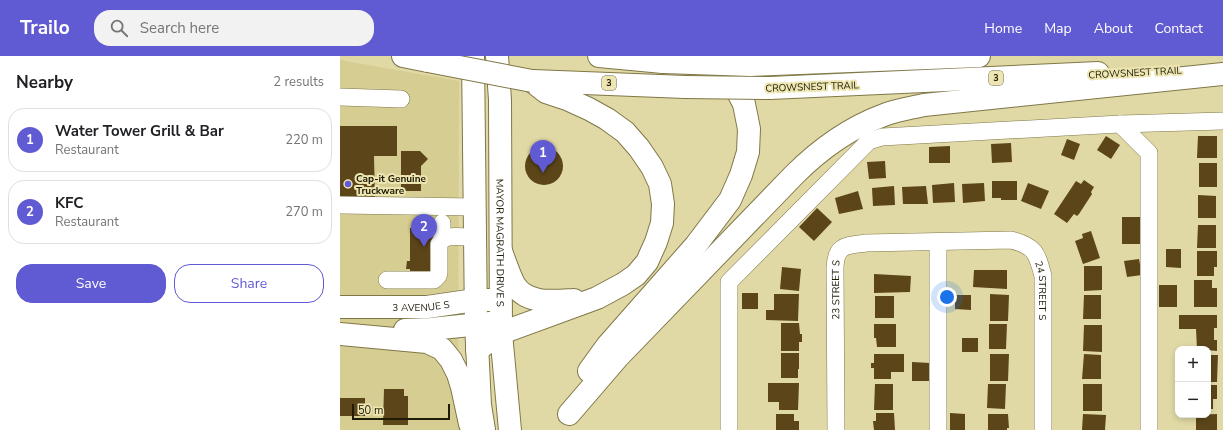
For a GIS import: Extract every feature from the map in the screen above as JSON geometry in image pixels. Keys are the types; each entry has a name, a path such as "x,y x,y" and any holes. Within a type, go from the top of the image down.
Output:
{"main road":[{"path":"473,56 475,300 480,405 484,430"},
{"name":"MAYOR MAGRATH DRIVE S","path":"497,56 500,100 502,328 510,430"},
{"path":"599,56 663,62 751,64 979,56"},
{"path":"566,422 578,387 592,367 607,346 696,245 730,200 741,175 748,152 749,129 744,104 732,82 718,62 711,56"},
{"name":"CROWSNEST TRAIL","path":"409,58 532,81 685,87 770,88 1223,68"},
{"path":"566,422 618,357 794,175 818,152 834,140 858,126 886,114 924,105 1223,74"},
{"path":"477,350 502,328 597,298 623,284 636,275 647,262 656,242 662,223 663,204 660,184 643,154 625,132 607,119 567,99 546,92 532,81"},
{"path":"501,252 514,285 522,293 534,299 550,302 597,298"},
{"name":"3 AVENUE S","path":"340,307 427,307 475,300 502,300"},
{"path":"340,333 431,329 476,324 502,328"},
{"path":"340,333 427,342 442,349 451,360 462,387 471,430"}],"street":[{"path":"340,98 402,99"},
{"path":"729,430 729,282 869,141 882,137 1120,124 1223,121"},
{"path":"1120,124 1149,153 1149,430"},
{"path":"340,205 475,207"},
{"path":"387,280 434,280 439,273 439,244 442,231 451,237 475,238"},
{"name":"24 STREET S","path":"938,242 1011,240 1031,247 1035,253 1043,276 1043,430"},
{"path":"938,242 938,430"},
{"name":"23 STREET S","path":"836,430 835,260 838,252 844,247 866,243 938,242"}],"shaded area":[{"path":"340,60 459,81 458,404 464,430 340,430"}],"building":[{"path":"340,126 397,126 397,156 374,156 375,200 340,200"},
{"path":"1106,136 1120,145 1111,159 1097,150"},
{"path":"1198,136 1217,136 1217,158 1197,158"},
{"path":"1067,139 1080,144 1074,160 1061,155"},
{"path":"1011,143 1012,162 992,163 991,144"},
{"path":"950,146 950,163 929,163 929,147"},
{"path":"544,147 554,150 560,156 563,166 560,176 554,182 544,185 534,182 528,176 525,166 528,156 534,150"},
{"path":"401,151 420,151 428,159 421,166 421,191 401,191"},
{"path":"885,161 886,178 869,179 867,162"},
{"path":"1199,163 1217,163 1217,187 1199,187"},
{"path":"1084,180 1094,187 1091,192 1092,194 1079,214 1077,216 1074,214 1067,223 1054,214 1076,181 1081,184"},
{"path":"992,181 1017,181 1017,200 1001,200 1001,198 992,198"},
{"path":"954,183 955,202 933,203 932,185"},
{"path":"984,183 985,201 963,203 962,184"},
{"path":"1028,183 1049,191 1041,209 1021,201"},
{"path":"894,186 895,205 873,206 872,188"},
{"path":"926,186 928,204 903,204 902,187"},
{"path":"858,191 863,209 839,214 835,198"},
{"path":"1198,195 1216,196 1216,218 1198,218"},
{"path":"817,208 832,222 814,241 799,227"},
{"path":"1122,217 1141,217 1141,244 1122,244"},
{"path":"418,225 426,225 426,228 438,228 437,272 410,272 410,269 406,269 407,261 410,261 410,228 418,228"},
{"path":"1198,225 1216,225 1216,248 1197,248"},
{"path":"1091,231 1100,258 1083,264 1075,241 1083,238 1082,234"},
{"path":"1166,249 1181,249 1181,268 1166,267"},
{"path":"1197,251 1217,251 1217,267 1214,267 1214,276 1197,276"},
{"path":"1139,259 1142,275 1127,277 1124,261"},
{"path":"1084,266 1102,266 1102,290 1084,291"},
{"path":"782,267 801,269 799,291 780,289"},
{"path":"974,270 1007,270 1007,289 973,287"},
{"path":"874,274 911,276 910,292 874,293"},
{"path":"1194,280 1212,280 1212,288 1217,288 1217,307 1194,307"},
{"path":"1159,285 1177,285 1177,307 1159,307"},
{"path":"742,293 758,293 758,309 742,309"},
{"path":"774,294 799,294 798,321 766,320 766,310 774,310"},
{"path":"990,294 1009,295 1008,321 990,321"},
{"path":"955,295 971,295 971,310 955,309"},
{"path":"1084,295 1101,295 1101,319 1083,319"},
{"path":"875,296 894,296 894,318 875,318"},
{"path":"1179,315 1217,315 1217,328 1214,328 1214,340 1217,340 1217,351 1211,350 1211,346 1197,346 1196,329 1179,329"},
{"path":"781,323 799,323 800,334 802,334 802,342 799,342 799,351 781,351"},
{"path":"874,324 896,324 896,347 877,347 876,338 874,338"},
{"path":"989,324 1007,324 1006,349 989,349"},
{"path":"1084,325 1102,325 1102,352 1083,351"},
{"path":"962,338 978,338 978,352 962,352"},
{"path":"781,353 799,353 798,378 781,378"},
{"path":"874,354 904,354 904,372 891,372 891,379 874,379 874,368 871,368 871,363 874,363"},
{"path":"990,354 1009,354 1008,381 990,381"},
{"path":"1084,354 1101,355 1101,379 1082,379"},
{"path":"1211,355 1218,355 1217,382 1211,382"},
{"path":"912,362 930,363 930,381 912,381"},
{"path":"768,383 799,383 798,410 779,410 779,402 768,402"},
{"path":"875,384 893,384 893,410 874,410"},
{"path":"988,384 1006,384 1005,409 987,408"},
{"path":"1083,384 1102,384 1102,411 1083,411"},
{"path":"1211,385 1217,385 1217,399 1213,399 1213,409 1211,409"},
{"path":"384,389 404,389 404,396 408,396 408,425 383,425"},
{"path":"340,398 365,398 365,416 340,416"},
{"path":"876,413 894,413 895,430 874,430 873,421 876,421"},
{"path":"950,413 965,414 965,430 950,430"},
{"path":"776,414 794,414 794,421 799,421 799,430 776,430"},
{"path":"988,414 1008,414 1009,428 1007,428 1007,430 988,430"},
{"path":"1083,414 1106,415 1105,430 1082,430"},
{"path":"1211,414 1217,414 1217,430 1196,430 1196,418 1211,418"}],"place":[{"name":"Water Tower Grill & Bar","path":"543,173"},
{"name":"Cap-it Genuine Truckware","path":"348,184"},
{"name":"KFC","path":"424,247"}]}
